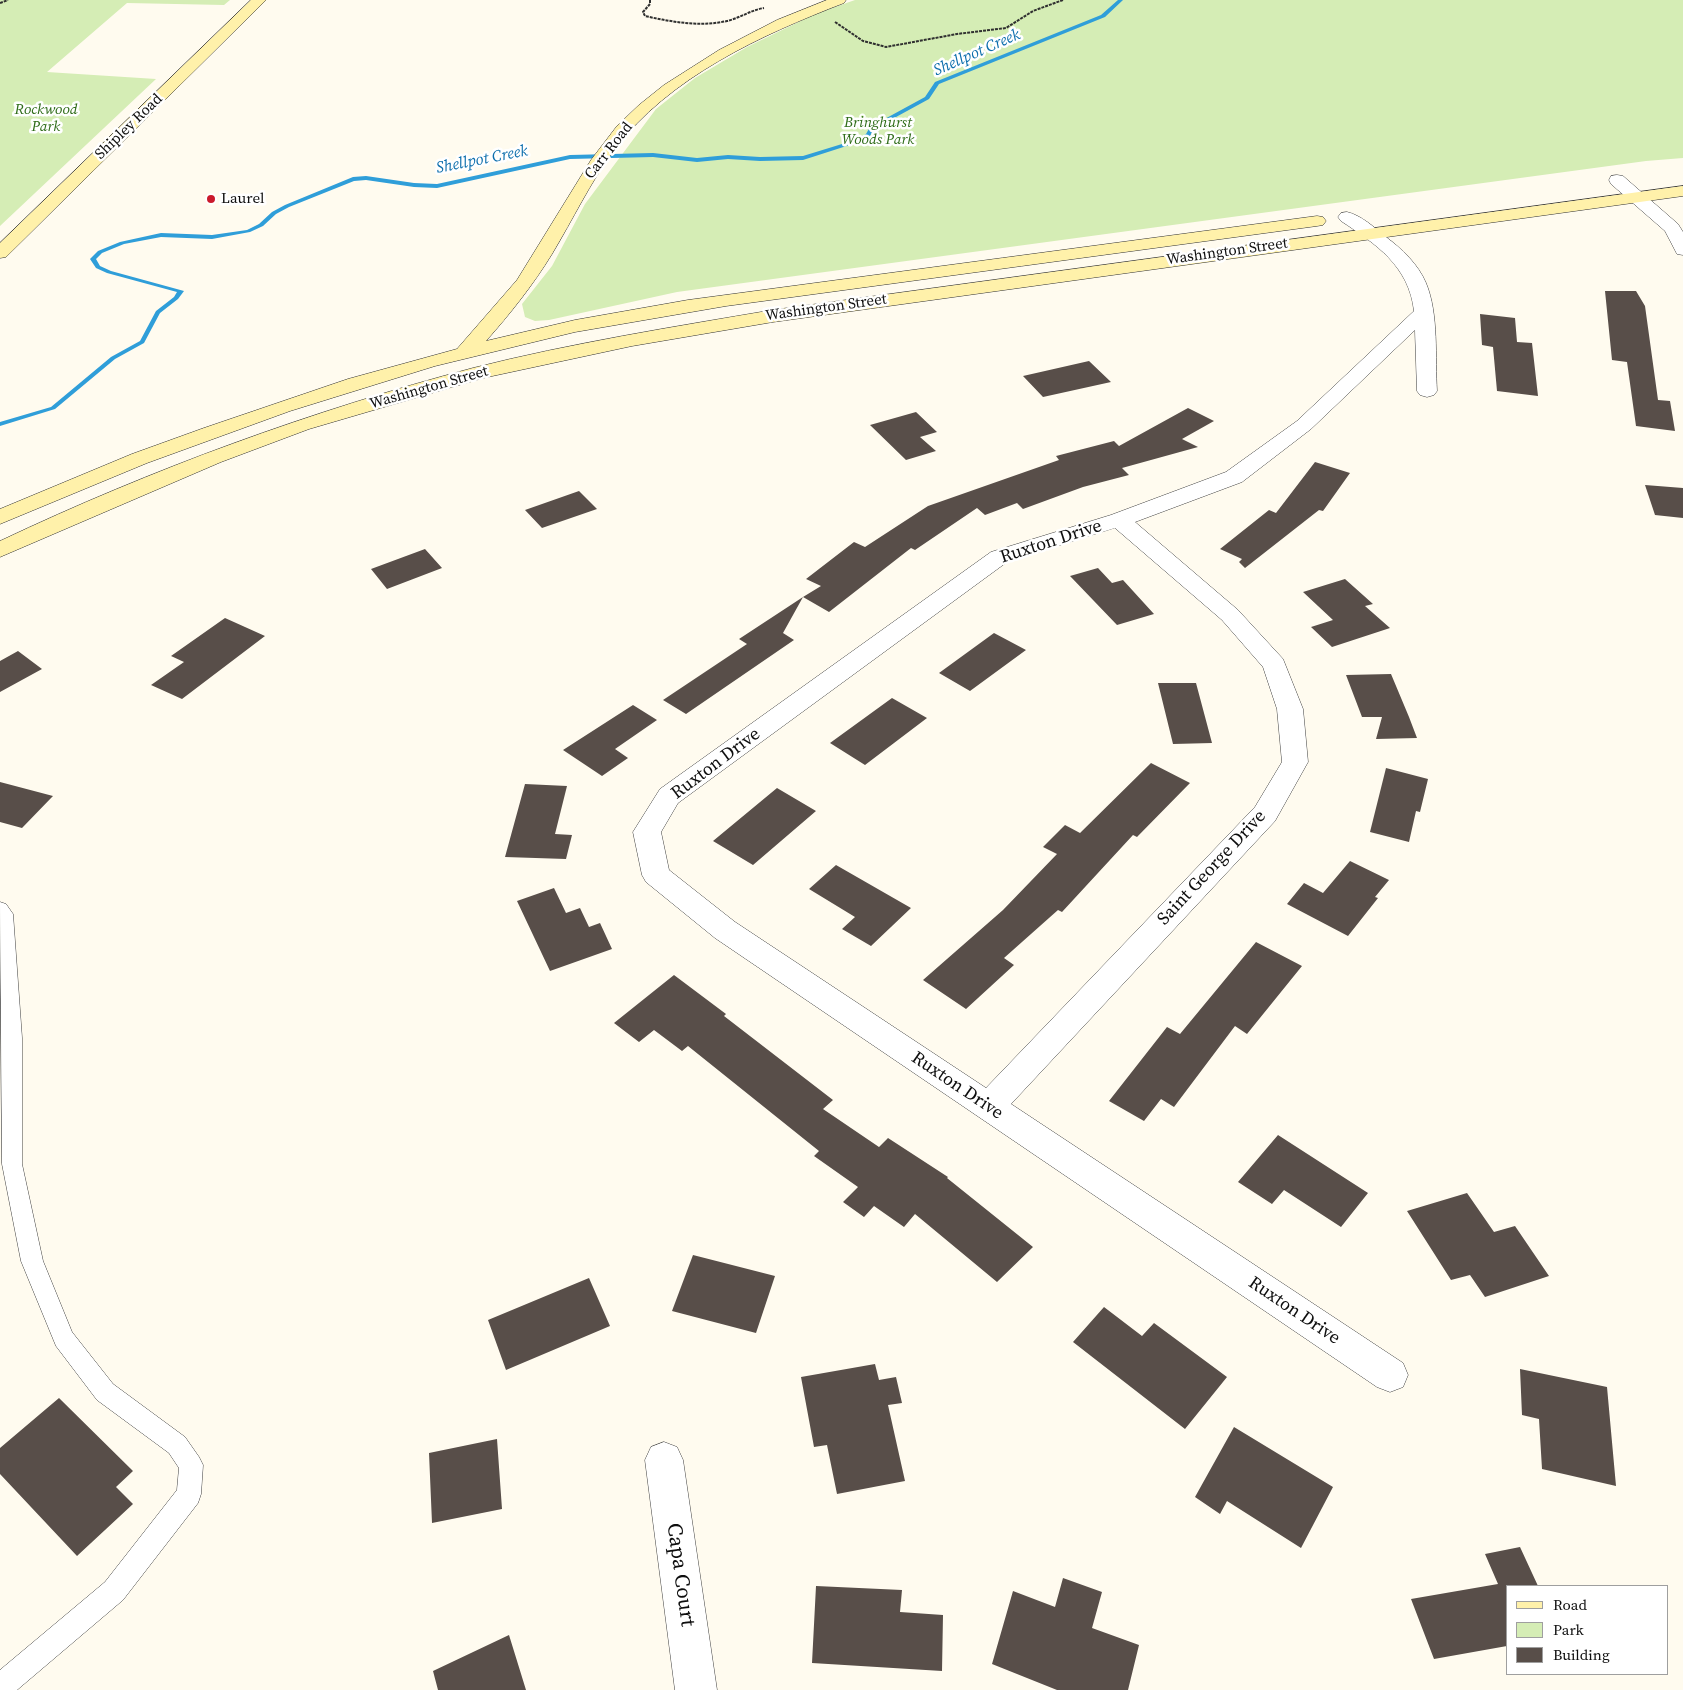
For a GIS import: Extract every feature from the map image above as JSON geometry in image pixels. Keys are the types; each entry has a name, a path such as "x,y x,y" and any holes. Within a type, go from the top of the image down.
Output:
{"main road":[{"name":"Shipley Road","path":"0,253 258,0"},
{"name":"Carr Road","path":"302,425 411,386 447,367 464,352 487,339 507,304 531,272 576,194 623,130 648,106 685,78 739,45 811,11 840,0"},
{"path":"1598,183 1644,177"},
{"name":"Washington Street","path":"0,550 48,526 214,458 302,425 479,373 566,354 632,340 773,316 1683,191"},
{"name":"Washington Street","path":"487,339 751,297 1376,213"},
{"path":"507,304 513,320 523,326 558,328 577,326"},
{"path":"487,339 518,354 536,356 566,354"},
{"name":"Washington Street","path":"0,517 90,478 236,424 306,400 464,352"}],"street":[{"path":"1617,180 1672,228 1683,250"},
{"path":"1347,217 1370,233 1400,260 1417,282 1423,312 1427,391"},
{"name":"Ruxton Drive","path":"1390,1375 725,930 656,875 646,832 670,796 998,557 1119,520 1234,477 1304,425 1423,312"},
{"name":"Saint George Drive","path":"988,1107 1265,814 1295,762 1290,710 1274,665 1230,616 1119,520"},
{"name":"Capa Court","path":"664,1460 696,1690"}],"lane":[{"path":"0,908 4,914 12,1038 12,1164 32,1261 64,1339 105,1392 177,1445 191,1465 189,1494 114,1591 0,1688"}],"path":[{"path":"0,3 8,0"},
{"path":"650,0 650,4 643,12 645,16 690,22 711,23 731,20 744,13 762,8 811,11 826,16 863,41 886,47 957,34 1006,28 1033,11 1063,0"}],"green space":[{"name":"Rockwood Park","path":"0,0 230,0 224,5 127,3 47,72 156,79 0,226"},
{"name":"Bringhurst Woods Park","path":"855,0 1683,0 1683,158 1646,161 677,292 549,320 535,321 525,317 522,304 552,266 585,204 656,109 695,78 747,47 815,14"}],"building":[{"path":"1605,291 1636,291 1645,306 1658,400 1670,401 1675,431 1636,426 1627,362 1612,360"},
{"path":"1480,314 1515,318 1517,342 1532,343 1538,396 1497,391 1493,347 1482,345"},
{"path":"1089,361 1111,382 1043,397 1023,376"},
{"path":"1188,408 1214,421 1182,439 1198,447 1122,468 1129,475 1083,487 1023,509 1017,503 985,515 977,508 915,550 911,548 829,612 803,597 821,586 806,579 854,542 865,547 928,506 1059,460 1056,456 1114,441 1119,446"},
{"path":"916,412 937,432 920,437 936,451 906,460 870,425"},
{"path":"1315,462 1350,473 1323,511 1319,510 1245,568 1239,562 1242,559 1220,549 1269,510 1276,513"},
{"path":"1645,485 1683,488 1683,518 1655,515"},
{"path":"579,491 597,509 542,528 525,510"},
{"path":"425,549 442,568 387,589 371,569"},
{"path":"1098,568 1112,583 1123,580 1154,614 1117,625 1070,576"},
{"path":"1345,579 1373,604 1365,606 1390,628 1332,647 1311,627 1333,620 1303,592"},
{"path":"803,597 783,633 794,640 686,714 663,700 747,644 739,639"},
{"path":"225,618 265,636 182,699 151,685 184,662 171,656"},
{"path":"994,633 1026,650 970,691 939,673"},
{"path":"18,651 42,669 0,692 0,661"},
{"path":"1391,674 1417,738 1376,739 1382,717 1362,717 1346,675"},
{"path":"1158,683 1196,683 1212,743 1173,744"},
{"path":"892,698 927,718 865,765 830,743"},
{"path":"633,705 657,720 615,749 628,758 602,776 563,750"},
{"path":"1151,763 1190,783 1137,837 1133,835 1062,912 1058,910 1004,958 1014,965 966,1009 923,980 1003,910 1057,854 1043,847 1065,825 1080,833"},
{"path":"1386,768 1428,779 1420,812 1416,811 1409,842 1370,832"},
{"path":"0,782 53,796 22,828 0,822"},
{"path":"525,784 567,786 555,834 572,835 566,859 505,857"},
{"path":"777,788 816,811 753,865 713,841"},
{"path":"1350,861 1389,880 1375,897 1378,898 1348,936 1287,904 1304,883 1323,893"},
{"path":"836,865 911,908 871,946 842,929 855,917 809,889"},
{"path":"554,888 566,913 580,908 589,927 600,923 612,949 550,971 517,901"},
{"path":"1256,942 1302,966 1247,1034 1235,1026 1174,1107 1161,1099 1144,1121 1109,1101 1167,1027 1180,1034"},
{"path":"674,975 833,1100 823,1109 879,1147 888,1138 948,1177 1033,1247 997,1282 915,1214 904,1227 874,1206 864,1217 843,1202 858,1187 814,1156 819,1151 688,1046 682,1051 654,1030 639,1042 614,1023"},
{"path":"1278,1135 1368,1193 1341,1227 1284,1190 1272,1204 1238,1182"},
{"path":"1467,1193 1494,1232 1515,1226 1549,1276 1485,1297 1470,1275 1451,1280 1407,1211"},
{"path":"693,1255 775,1276 756,1333 672,1311"},
{"path":"589,1278 610,1326 506,1370 488,1320"},
{"path":"1104,1307 1142,1336 1154,1323 1227,1377 1185,1429 1073,1342"},
{"path":"875,1364 879,1380 896,1377 902,1403 888,1405 905,1481 837,1494 827,1445 814,1447 801,1377"},
{"path":"1520,1369 1607,1387 1616,1486 1542,1469 1539,1419 1522,1415"},
{"path":"59,1398 133,1471 116,1487 133,1504 77,1556 0,1474 0,1448"},
{"path":"1234,1427 1333,1487 1301,1548 1227,1501 1220,1514 1195,1497"},
{"path":"497,1439 502,1509 432,1523 429,1453"},
{"path":"1520,1547 1538,1585 1506,1585 1506,1646 1434,1659 1411,1599 1498,1584 1485,1554"},
{"path":"1063,1578 1102,1592 1092,1628 1139,1645 1128,1690 1057,1690 992,1664 1013,1591 1055,1607"},
{"path":"816,1586 902,1590 900,1612 943,1615 942,1671 812,1663"},
{"path":"509,1635 526,1690 438,1690 433,1671"}],"waterway":[{"name":"Shellpot Creek","path":"0,424 53,408 113,358 142,342 158,312 176,298 181,291 109,272 98,267 93,259 100,252 122,243 161,235 212,237 248,231 261,225 274,213 287,206 353,179 366,178 414,185 437,186 570,157 653,155 697,160 728,157 760,159 803,158 857,141 868,135 872,128 927,98 937,83 1103,16 1121,0"}],"place":[{"name":"Laurel","path":"211,199"}]}
